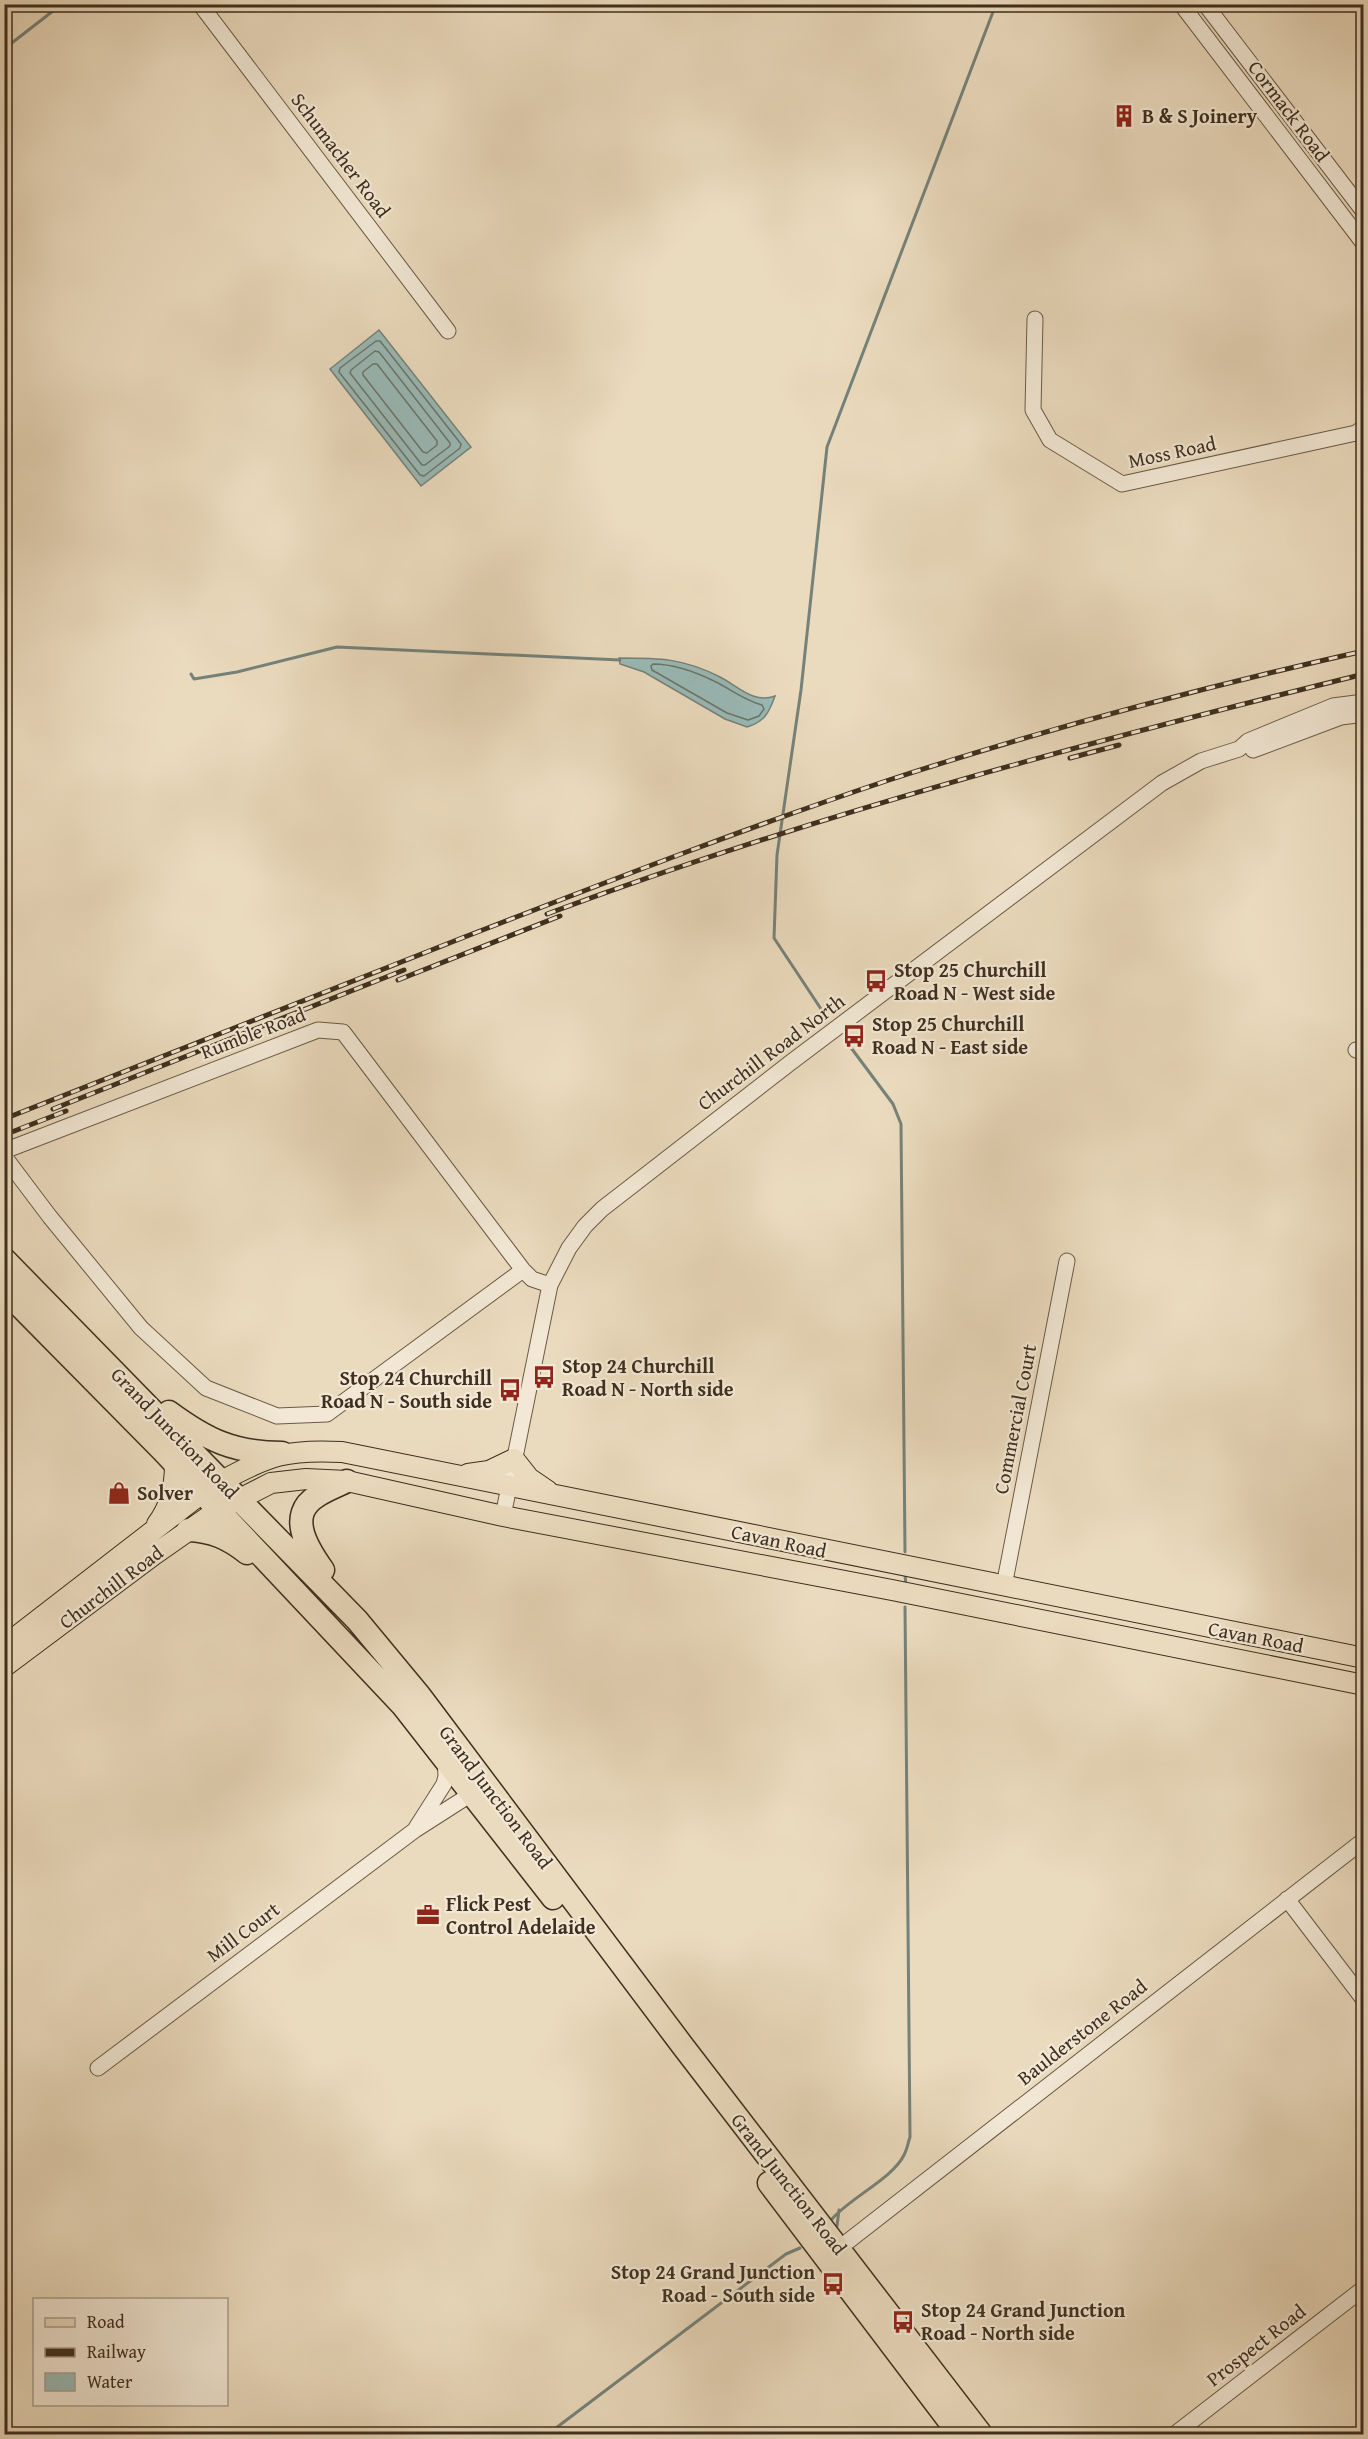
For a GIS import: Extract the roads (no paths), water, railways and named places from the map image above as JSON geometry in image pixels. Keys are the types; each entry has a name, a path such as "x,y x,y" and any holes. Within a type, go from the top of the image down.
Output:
{"highway":[{"name":"Grand Junction Road","path":"4,1259 357,1620 420,1696 480,1788 832,2253 959,2434"},
{"name":"Grand Junction Road","path":"4,1290 175,1464 306,1602 403,1706 445,1757 480,1788"},
{"path":"119,1375 178,1419 227,1446 252,1453 282,1453"},
{"name":"Cavan Road","path":"202,1493 222,1481"},
{"path":"347,1481 318,1495 310,1502 302,1522 302,1537 357,1620"},
{"path":"188,1530 203,1531 226,1538 306,1602"},
{"name":"Grand Junction Road","path":"832,2253 981,2434"}],"main road":[{"name":"Cavan Road","path":"222,1481 282,1453 342,1452 1364,1658"},
{"path":"453,1476 489,1471 514,1459 529,1478 555,1495"},
{"path":"150,1533 163,1517 173,1492 175,1464"},
{"name":"Cavan Road","path":"218,1510 271,1483 290,1480 347,1481 503,1516 918,1595 1364,1685"},
{"name":"Churchill Road","path":"4,1646 202,1493"},
{"name":"Churchill Road","path":"4,1667 218,1510"}],"street":[{"name":"Schumacher Road","path":"200,4 448,331"},
{"name":"Cormack Road","path":"1181,4 1364,243"},
{"name":"Cormack Road","path":"1205,4 1364,212"},
{"name":"Moss Road","path":"1035,319 1034,410 1050,440 1122,484 1356,433 1364,427"},
{"name":"Churchill Road North","path":"503,1516 550,1285 585,1226 602,1209 1162,783 1201,761 1239,748 1248,741 1333,706 1364,702"},
{"name":"Churchill Road North","path":"1239,748 1250,751 1341,717 1364,714"},
{"name":"Rumble Road","path":"4,1151 318,1030 343,1032 523,1270 532,1279 550,1285"},
{"path":"4,1156 50,1217 141,1328 206,1388 277,1416 327,1414 523,1270"},
{"name":"Commercial Court","path":"1004,1586 1067,1261"},
{"name":"Mill Court","path":"415,1830 430,1802 444,1784 445,1757"},
{"name":"Mill Court","path":"98,2068 415,1830 480,1788"},
{"name":"Baulderstone Road","path":"832,2253 1364,1840"},
{"path":"1287,1899 1364,2000"},
{"name":"Prospect Road","path":"1175,2434 1364,2288"}],"water":[{"path":"379,330 471,447 421,486 330,369"},
{"path":"619,658 671,660 707,671 753,696 767,698 775,696 765,716 747,727 725,719 644,672 620,664"}],"waterway":[{"path":"4,49 62,4"},
{"path":"825,1015 774,938 777,855 801,690 827,447 996,4"},
{"path":"191,674 194,679 237,672 337,647 620,660"},
{"path":"846,1041 893,1104 901,1124 905,1552"},
{"path":"905,1575 906,1586"},
{"path":"832,2219 849,2203 891,2172 904,2155 910,2137 905,1607"},
{"path":"837,2226 839,2210"},
{"path":"548,2434 786,2254 800,2248"}],"railway":[{"path":"4,1119 568,897 835,798 1066,726 1244,679 1364,651"},
{"path":"547,914 748,844 952,782 1157,726 1364,674"},
{"path":"1070,758 1119,745"},
{"path":"398,980 560,916"},
{"path":"53,1109 404,970"},
{"path":"4,1135 66,1111"}],"place":[{"name":"B & S Joinery","path":"1124,116"},
{"name":"Stop 25 Churchill Road N - West side","path":"876,981"},
{"name":"Stop 25 Churchill Road N - East side","path":"854,1036"},
{"name":"Stop 24 Churchill Road N - North side","path":"544,1377"},
{"name":"Stop 24 Churchill Road N - South side","path":"510,1390"},
{"name":"Solver","path":"119,1493"},
{"name":"Flick Pest Control Adelaide","path":"428,1915"},
{"name":"Stop 24 Grand Junction Road - South side","path":"833,2284"},
{"name":"Stop 24 Grand Junction Road - North side","path":"903,2322"}]}
